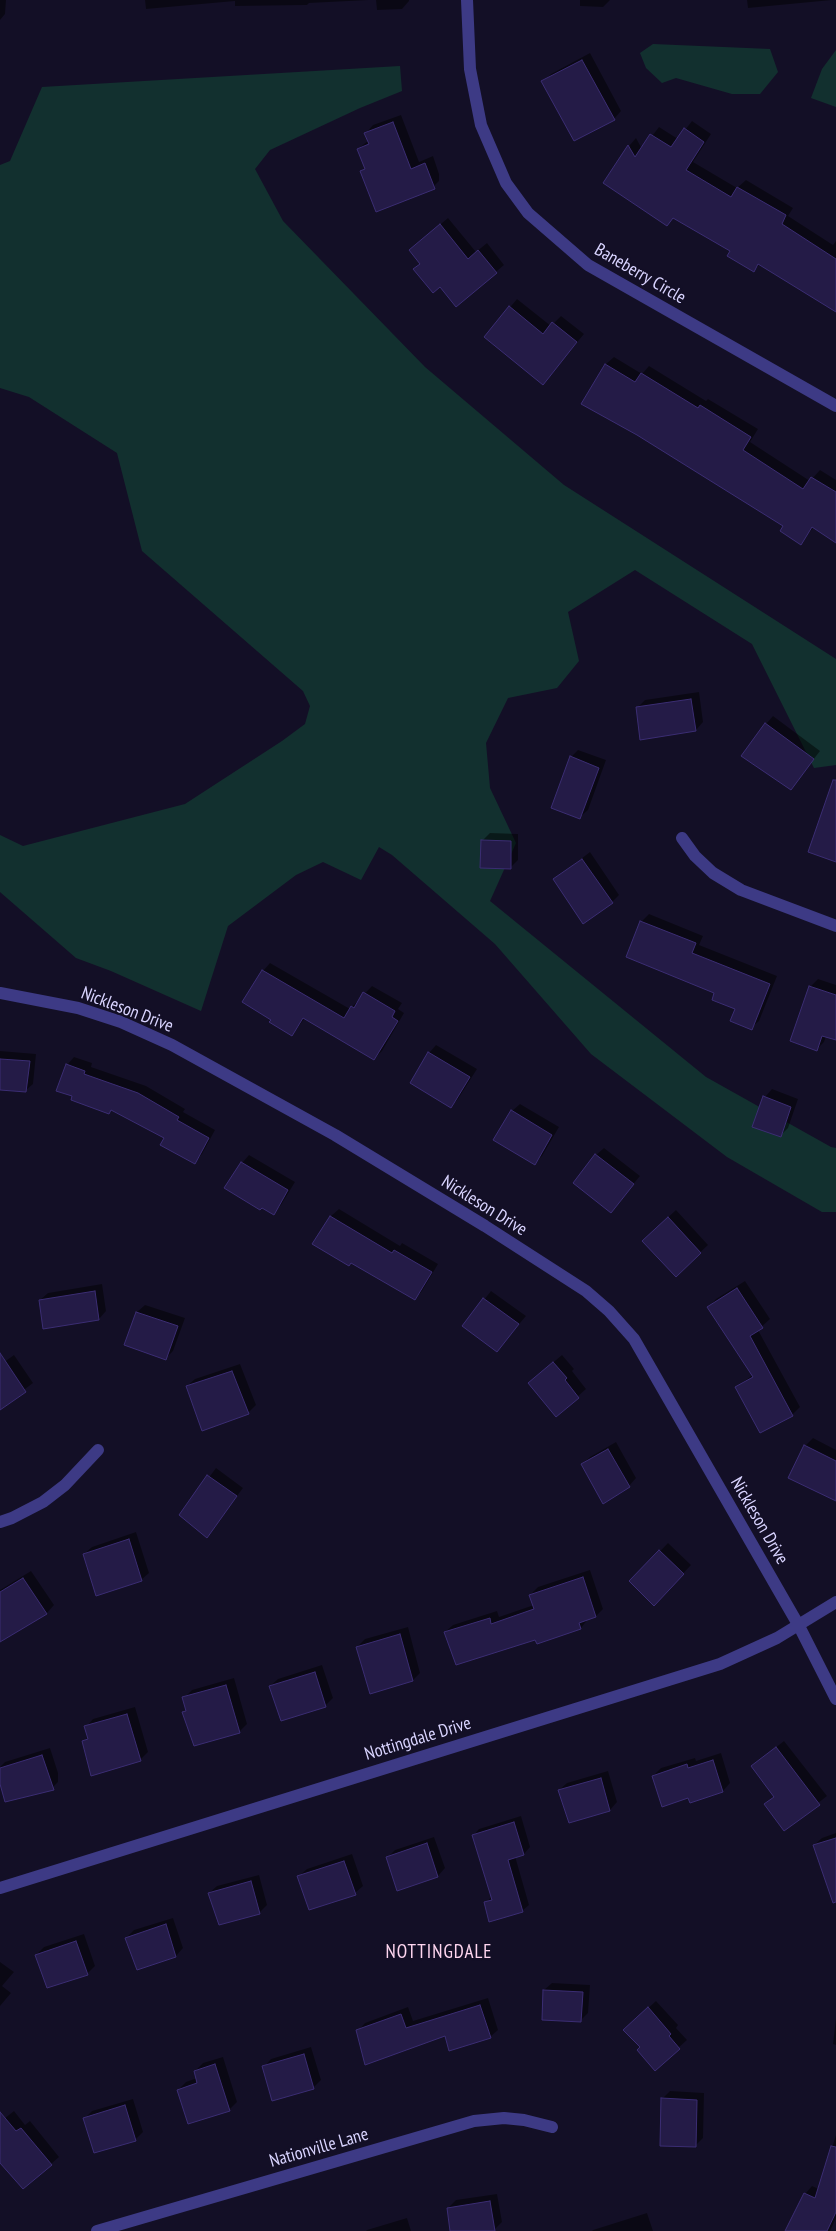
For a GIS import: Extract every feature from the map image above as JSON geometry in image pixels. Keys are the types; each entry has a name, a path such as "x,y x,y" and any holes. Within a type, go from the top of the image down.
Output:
{"street":[{"name":"Baneberry Circle","path":"468,0 470,69 481,125 506,183 528,213 588,265 836,406"},
{"path":"682,838 695,856 713,873 741,890 836,926"},
{"name":"Nickleson Drive","path":"0,993 78,1008 121,1022 172,1045 335,1135 485,1226 586,1291 610,1310 634,1339 799,1626 836,1699"},
{"path":"0,1522 12,1518 65,1486 98,1450"},
{"name":"Nottingdale Drive","path":"0,1888 720,1664 799,1626 836,1602"},
{"name":"Nationville Lane","path":"98,2231 474,2121 504,2118 524,2120 552,2127"}],"green space":[{"path":"653,44 770,49 778,72 760,94 732,94 676,78 662,83 646,68 640,53"},
{"path":"836,50 836,107 811,98 822,69"},
{"path":"400,66 402,91 360,108 270,150 255,169 283,221 425,367 564,485 836,659 836,765 814,768 752,644 635,570 568,612 579,661 557,688 508,698 486,743 490,788 516,843 490,901 706,1077 831,1147 836,1148 836,1212 822,1212 727,1157 591,1054 495,944 392,855 379,847 361,880 323,862 296,875 228,926 201,1011 111,971 76,958 0,892 0,835 23,846 185,804 305,724 310,706 303,691 142,551 117,453 29,397 0,388 0,165 10,161 42,87"}],"building":[{"path":"582,60 615,120 574,141 541,81"},
{"path":"393,122 411,169 425,163 435,189 376,212 360,171 365,169 357,149 369,144 364,133"},
{"path":"684,128 704,142 686,170 731,197 737,187 786,215 782,224 836,259 836,312 758,264 754,272 727,256 730,251 673,218 667,226 603,183 628,145 635,157 650,134 671,147"},
{"path":"440,224 468,259 478,250 497,273 456,307 440,287 433,293 413,269 420,264 409,250"},
{"path":"509,306 543,334 552,322 577,342 543,385 484,337"},
{"path":"605,364 635,382 641,373 698,408 700,405 751,437 743,450 803,489 811,477 836,492 836,543 812,527 801,545 780,531 783,526 637,435 581,404"},
{"path":"691,699 696,731 640,740 636,707"},
{"path":"765,723 814,759 791,790 741,756"},
{"path":"570,756 599,768 580,819 551,808"},
{"path":"833,780 836,780 836,862 808,852"},
{"path":"481,840 511,841 511,869 480,868"},
{"path":"582,859 613,903 583,924 553,879"},
{"path":"640,921 696,943 692,953 770,984 752,1030 730,1021 735,1009 712,1000 714,993 626,957"},
{"path":"262,970 344,1018 351,1006 354,1008 363,992 395,1011 392,1017 398,1021 374,1060 303,1018 292,1036 242,1002"},
{"path":"809,986 836,995 836,1040 822,1036 817,1051 790,1041"},
{"path":"428,1052 470,1077 451,1108 410,1083"},
{"path":"0,1059 30,1061 26,1092 0,1090"},
{"path":"66,1064 85,1071 84,1074 138,1093 179,1117 177,1120 209,1138 195,1164 160,1145 164,1138 111,1110 109,1114 71,1100 72,1096 56,1091"},
{"path":"763,1096 791,1107 781,1137 752,1127"},
{"path":"511,1110 552,1135 535,1165 493,1140"},
{"path":"595,1154 634,1184 611,1213 573,1183"},
{"path":"241,1162 288,1190 274,1215 262,1208 260,1210 224,1188"},
{"path":"330,1216 392,1253 394,1250 432,1272 415,1300 351,1263 349,1266 312,1244"},
{"path":"668,1217 701,1253 676,1277 642,1241"},
{"path":"737,1288 763,1328 750,1336 793,1416 760,1433 735,1387 753,1377 707,1307"},
{"path":"95,1291 99,1320 43,1329 39,1300"},
{"path":"483,1298 519,1324 497,1352 462,1326"},
{"path":"136,1312 178,1326 166,1360 124,1345"},
{"path":"0,1353 26,1392 0,1410"},
{"path":"553,1362 567,1378 565,1380 579,1398 556,1417 528,1383"},
{"path":"232,1371 249,1414 202,1431 186,1386"},
{"path":"804,1445 836,1461 836,1501 788,1478"},
{"path":"608,1449 630,1487 603,1504 581,1464"},
{"path":"207,1475 237,1496 207,1538 179,1515"},
{"path":"129,1539 142,1581 96,1596 83,1554"},
{"path":"659,1550 684,1574 654,1606 629,1581"},
{"path":"583,1577 596,1617 579,1623 581,1629 537,1644 535,1640 456,1665 444,1632 490,1618 491,1624 534,1609 529,1595"},
{"path":"23,1578 47,1614 0,1642 0,1592"},
{"path":"400,1634 413,1681 370,1694 356,1647"},
{"path":"315,1672 326,1707 281,1721 269,1686"},
{"path":"226,1685 240,1733 194,1746 182,1712 186,1711 182,1697"},
{"path":"127,1714 141,1761 91,1776 82,1741 88,1739 84,1726"},
{"path":"776,1747 820,1805 784,1831 764,1804 774,1797 751,1766"},
{"path":"42,1755 54,1790 5,1802 0,1784 0,1768"},
{"path":"713,1760 723,1792 690,1803 688,1798 662,1807 652,1776 687,1764 688,1768"},
{"path":"601,1778 610,1811 569,1823 558,1790"},
{"path":"514,1822 524,1855 508,1860 523,1912 489,1922 484,1902 492,1900 472,1835"},
{"path":"836,1838 836,1902 833,1903 813,1845"},
{"path":"427,1843 438,1877 397,1891 386,1857"},
{"path":"344,1861 356,1895 309,1910 297,1876"},
{"path":"251,1881 260,1914 219,1925 208,1893"},
{"path":"166,1924 176,1957 137,1970 125,1938"},
{"path":"76,1941 88,1975 47,1988 35,1955"},
{"path":"543,1990 583,1992 581,2022 542,2020"},
{"path":"480,2005 491,2038 449,2051 445,2036 365,2065 356,2030 401,2014 406,2028"},
{"path":"648,2007 671,2034 669,2036 680,2049 655,2071 637,2050 640,2047 623,2030"},
{"path":"304,2054 314,2089 272,2101 262,2066"},
{"path":"215,2064 230,2111 188,2124 177,2090 197,2083 194,2071"},
{"path":"661,2098 697,2100 696,2147 660,2146"},
{"path":"125,2105 136,2141 94,2153 83,2118"},
{"path":"0,2112 16,2131 21,2128 52,2165 23,2189 0,2163"},
{"path":"831,2146 836,2147 836,2212 827,2231 785,2231 804,2193 815,2198"},
{"path":"490,2201 495,2231 450,2231 447,2208"}],"district":[{"name":"NOTTINGDALE","path":"439,1953"}]}
